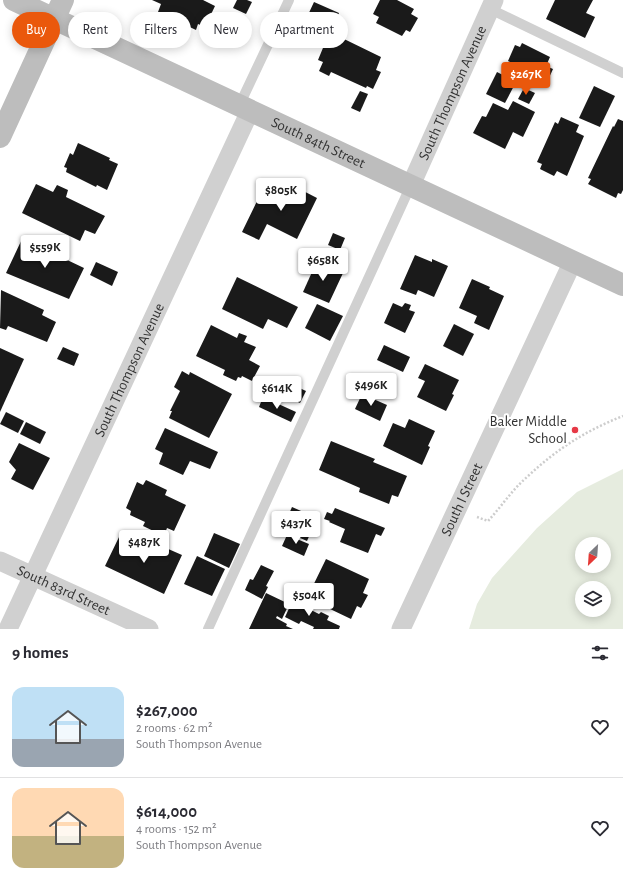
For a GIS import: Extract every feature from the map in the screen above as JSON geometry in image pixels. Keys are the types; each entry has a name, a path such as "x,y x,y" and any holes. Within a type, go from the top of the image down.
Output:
{"main road":[{"name":"South 84th Street","path":"14,0 58,9 245,108 623,285"},
{"path":"0,137 58,9"}],"street":[{"name":"South Thompson Avenue","path":"411,185 492,4"},
{"name":"South Thompson Avenue","path":"8,629 245,108"},
{"name":"South I Street","path":"400,629 573,261"},
{"name":"South 83rd Street","path":"0,561 149,629"}],"lane":[{"path":"245,108 289,0"},
{"path":"492,4 623,73"},
{"path":"208,629 411,185"}],"path":[{"path":"458,508 488,521 526,478 560,449 597,426 623,416"}],"shaded area":[{"path":"623,469 623,629 469,629 477,604 492,578 537,528 577,492"}],"building":[{"path":"152,0 203,0 215,6 212,12 199,12 199,24 196,30 191,28 191,12 158,12 161,4"},
{"path":"237,0 247,0 252,2 247,12 242,12 233,8"},
{"path":"380,0 397,0 414,9 411,14 418,18 410,32 406,30 402,36 376,23 379,17 373,14"},
{"path":"555,0 593,0 586,13 595,17 585,38 546,19"},
{"path":"314,2 337,12 309,12"},
{"path":"348,41 381,57 376,70 381,72 373,89 367,86 366,88 331,72 329,76 319,71 323,62 318,60 323,48 348,48"},
{"path":"522,43 550,57 546,66 553,69 548,80 544,78 540,86 536,84 535,87 507,74 512,63 508,61 515,45 520,47"},
{"path":"497,72 516,82 505,103 486,94"},
{"path":"594,86 615,96 600,127 579,118"},
{"path":"524,88 535,93 529,104 518,99"},
{"path":"360,91 368,94 360,112 351,108"},
{"path":"513,101 535,112 523,137 513,132 505,149 473,133 482,116 486,117 493,103 508,110"},
{"path":"561,117 579,125 576,132 584,136 567,176 557,171 554,176 540,169 542,164 537,162 555,122 558,124"},
{"path":"618,119 623,121 623,190 621,194 618,193 616,198 588,184 591,179 588,178 613,126 614,127"},
{"path":"78,143 110,158 109,160 118,164 107,190 97,185 96,187 66,172 67,168 64,167 70,153 73,155"},
{"path":"282,180 317,198 297,239 267,224 259,240 242,232 261,193 273,198"},
{"path":"36,184 53,192 57,185 68,190 66,197 105,216 95,234 85,230 80,241 22,213"},
{"path":"333,233 345,238 340,250 328,245"},
{"path":"23,237 84,268 69,299 6,273"},
{"path":"415,255 432,262 432,259 448,266 434,297 418,290 416,295 400,289"},
{"path":"317,261 343,273 329,303 303,292"},
{"path":"96,262 118,272 112,286 90,275"},
{"path":"237,277 298,307 287,328 268,319 263,329 222,309"},
{"path":"472,279 490,287 489,289 504,296 489,330 474,323 477,316 459,308"},
{"path":"1,290 44,310 42,315 56,322 47,342 8,326 6,330 0,328"},
{"path":"393,303 402,307 405,303 411,305 409,310 415,312 405,333 384,323"},
{"path":"317,304 343,316 330,341 305,328"},
{"path":"454,324 474,334 463,356 443,346"},
{"path":"211,325 237,338 239,333 247,336 244,342 256,347 249,360 260,366 252,381 242,376 241,378 238,377 236,381 223,375 225,370 196,356"},
{"path":"384,345 410,357 403,372 377,360"},
{"path":"63,347 79,354 74,366 57,359"},
{"path":"0,348 24,359 0,412"},
{"path":"425,364 459,380 446,411 417,397 425,381 418,378"},
{"path":"182,371 189,375 190,372 232,394 209,438 169,418 172,411 170,411 180,391 174,387"},
{"path":"280,379 306,391 300,403 274,391"},
{"path":"362,394 387,405 380,421 355,409"},
{"path":"263,397 296,412 291,422 259,407"},
{"path":"6,412 24,421 18,433 0,424"},
{"path":"409,419 435,431 422,465 383,446 393,423 405,428"},
{"path":"26,422 46,432 40,444 20,434"},
{"path":"165,428 218,452 210,469 190,461 183,475 159,464 163,453 155,449"},
{"path":"331,441 375,459 373,462 407,476 398,497 392,495 389,504 359,492 360,488 319,470"},
{"path":"19,443 50,458 33,490 11,479 16,470 9,462"},
{"path":"146,480 167,490 165,495 186,505 174,531 167,528 164,536 143,526 145,522 130,515 131,511 126,508 137,482 143,485"},
{"path":"292,507 317,518 307,541 282,530"},
{"path":"335,508 385,528 381,536 376,534 368,553 340,542 345,529 324,519 327,512 332,514"},
{"path":"214,533 240,544 229,568 204,556"},
{"path":"120,535 163,555 166,548 182,555 164,594 105,566"},
{"path":"287,535 309,544 304,556 282,546"},
{"path":"197,556 225,569 212,596 184,584"},
{"path":"326,559 369,579 363,593 368,595 361,608 357,606 351,619 307,598"},
{"path":"261,565 274,571 266,586 268,587 262,599 245,590 250,579 253,580"},
{"path":"266,593 289,604 282,619 277,616 276,618 287,624 286,626 293,629 249,629"},
{"path":"293,600 308,606 307,608 319,614 321,612 329,616 327,620 340,626 339,629 313,629 314,627 301,621 299,624 285,617"}],"place":[{"name":"Baker Middle School","path":"575,430"}]}
